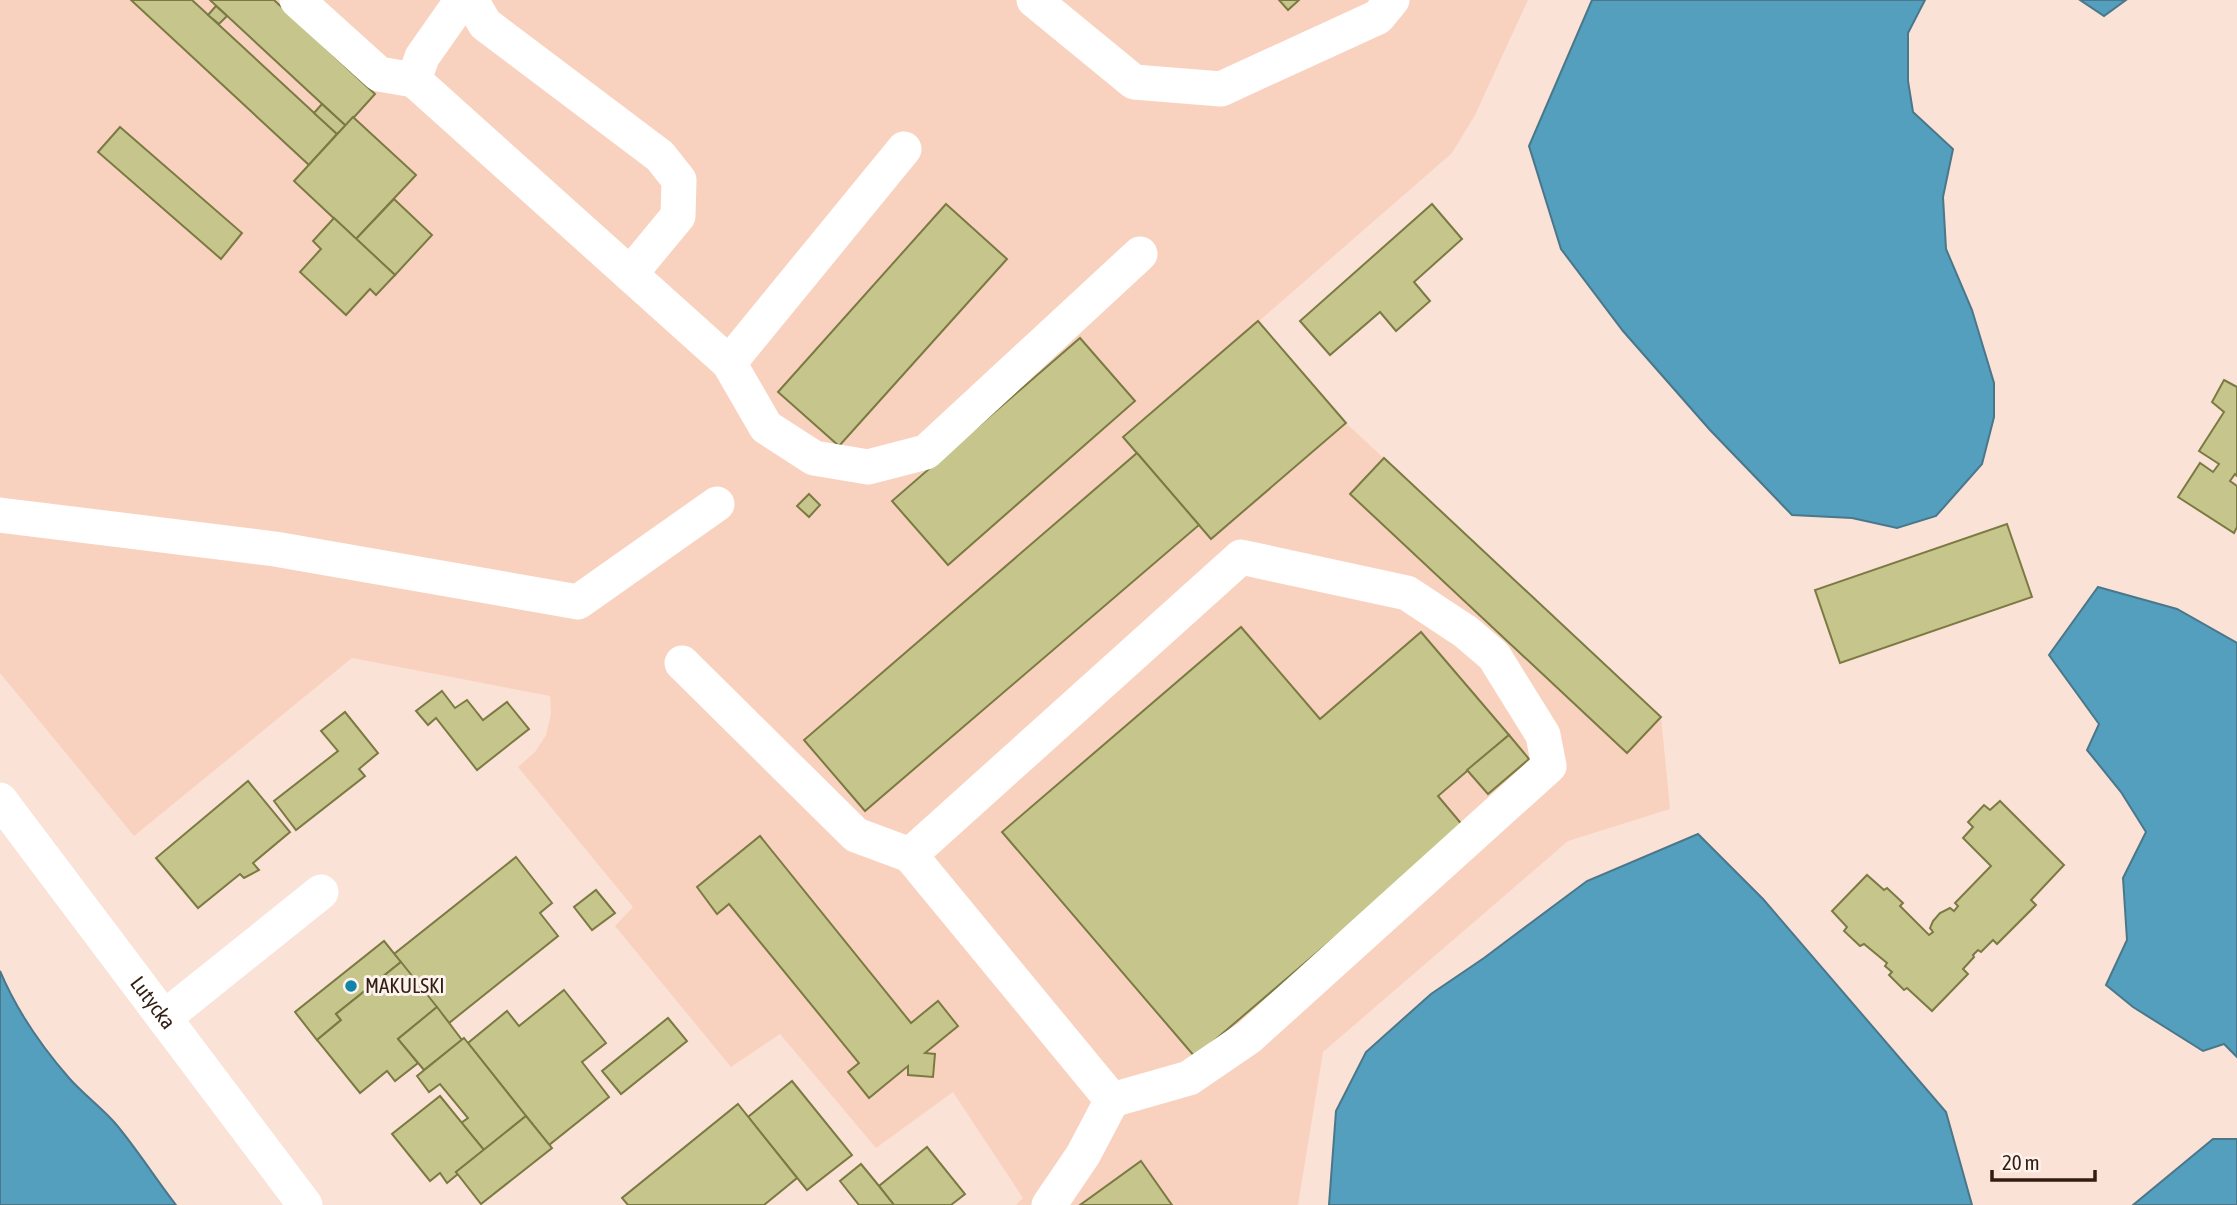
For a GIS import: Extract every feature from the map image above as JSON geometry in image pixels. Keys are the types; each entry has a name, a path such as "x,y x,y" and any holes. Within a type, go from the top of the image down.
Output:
{"street":[{"path":"297,0 379,74 414,80 729,363 766,427 814,458 868,467 926,452 1140,254"},
{"path":"414,80 422,57 462,0"},
{"path":"471,0 485,24 660,156 679,180 678,216 630,274"},
{"path":"1034,0 1134,82 1221,89 1378,17 1392,0"},
{"path":"729,363 904,149"},
{"path":"0,515 275,549 578,602 717,504"},
{"path":"910,855 1241,557 1407,593 1466,632 1494,656 1543,735 1549,766 1249,1037 1189,1078 1112,1100 1083,1155 1049,1205"},
{"path":"682,663 856,835 910,855 1112,1100"},
{"name":"Lutycka","path":"0,800 305,1205"},
{"path":"164,1018 321,892"}],"shaded area":[{"path":"0,0 1528,0 1475,115 1452,153 1258,322 1346,423 1661,717 1670,809 1568,841 1323,1052 1298,1205 1016,1205 1023,1198 953,1092 876,1148 780,1034 731,1067 615,926 633,907 518,767 535,752 546,735 551,714 550,696 352,658 134,836 0,673"}],"water":[{"path":"1592,0 1925,0 1908,33 1908,81 1913,112 1953,149 1943,197 1946,249 1972,310 1994,383 1994,417 1982,464 1936,516 1897,528 1852,518 1792,515 1710,430 1623,331 1561,249 1529,146"},
{"path":"2080,0 2126,0 2104,16"},
{"path":"2098,587 2177,609 2237,643 2237,1057 2224,1044 2203,1051 2133,1007 2106,985 2127,940 2123,878 2146,832 2121,792 2087,750 2099,724 2049,655"},
{"path":"1698,834 1763,899 1946,1112 1972,1205 1329,1205 1336,1111 1366,1052 1431,994 1587,881"},
{"path":"0,971 30,1027 49,1054 74,1084 115,1123 176,1205 0,1205"},
{"path":"2213,1139 2237,1139 2237,1205 2133,1205"}],"building":[{"path":"131,0 192,0 337,134 309,165"},
{"path":"210,0 274,0 375,94 346,126"},
{"path":"1279,0 1299,0 1288,10"},
{"path":"216,6 227,16 219,24 208,15"},
{"path":"322,104 346,126 337,134 314,113"},
{"path":"353,117 416,175 356,239 294,181"},
{"path":"120,127 242,233 221,259 98,152"},
{"path":"394,199 432,235 395,275 356,239"},
{"path":"946,204 1007,259 839,446 778,392"},
{"path":"1432,204 1462,239 1414,282 1430,301 1396,331 1380,312 1330,355 1300,321"},
{"path":"334,218 395,275 376,295 370,289 346,315 300,272 321,249 313,241"},
{"path":"1258,321 1346,423 1211,539 1123,437"},
{"path":"1080,338 1135,401 948,565 892,501"},
{"path":"2224,380 2237,387 2237,476 2235,474 2230,481 2237,486 2237,527 2234,533 2178,497 2200,463 2213,472 2219,464 2199,451 2224,412 2212,402"},
{"path":"1137,453 1199,525 865,811 804,740"},
{"path":"1384,458 1661,717 1627,753 1350,494"},
{"path":"809,494 820,505 809,517 797,506"},
{"path":"2007,524 2032,597 1840,663 1815,590"},
{"path":"1241,627 1320,719 1421,632 1509,735 1438,796 1464,827 1195,1057 1002,832"},
{"path":"442,691 455,708 467,700 483,720 507,702 529,729 477,770 436,718 428,725 416,711"},
{"path":"345,712 378,753 359,769 365,776 296,830 274,801 338,751 321,731"},
{"path":"1509,735 1529,759 1488,794 1467,770"},
{"path":"248,781 290,832 253,863 259,870 244,878 240,874 198,908 156,858"},
{"path":"2000,801 2064,865 2031,900 2036,905 1997,944 1993,940 1981,952 1978,950 1973,955 1963,969 1968,974 1932,1011 1889,975 1892,972 1885,966 1887,963 1864,944 1860,946 1844,931 1847,927 1832,911 1867,875 1903,903 1900,906 1929,935 1933,932 1930,928 1933,921 1940,913 1950,908 1954,911 1958,906 1955,903 1991,866 1963,838 1973,827 1968,822 1984,805 1990,810"},
{"path":"760,836 911,1023 938,1001 958,1026 925,1053 935,1054 933,1077 908,1075 908,1066 869,1098 848,1072 859,1063 729,904 717,914 697,887"},
{"path":"516,857 552,903 540,913 558,936 449,1023 394,954"},
{"path":"596,890 615,913 592,930 574,907"},
{"path":"384,941 401,962 336,1014 341,1020 317,1040 295,1012"},
{"path":"401,962 437,1007 398,1039 418,1063 395,1081 387,1071 360,1093 317,1040 341,1020 336,1014"},
{"path":"564,990 606,1043 582,1062 609,1097 549,1145 468,1043 507,1011 519,1026"},
{"path":"437,1007 462,1040 424,1070 398,1039"},
{"path":"668,1018 687,1041 621,1094 602,1071"},
{"path":"464,1038 526,1116 484,1150 461,1123 468,1118 440,1084 429,1092 417,1076"},
{"path":"792,1081 852,1155 807,1190 748,1117"},
{"path":"440,1096 484,1150 456,1172 458,1174 447,1183 440,1173 430,1181 392,1134"},
{"path":"738,1104 797,1178 764,1205 628,1205 622,1198"},
{"path":"526,1116 552,1148 481,1204 456,1172"},
{"path":"927,1147 965,1194 951,1205 894,1205 879,1186"},
{"path":"1141,1161 1172,1205 1080,1205"},
{"path":"861,1164 894,1205 859,1205 840,1181"}],"place":[{"name":"MAKULSKI","path":"351,986"}]}
